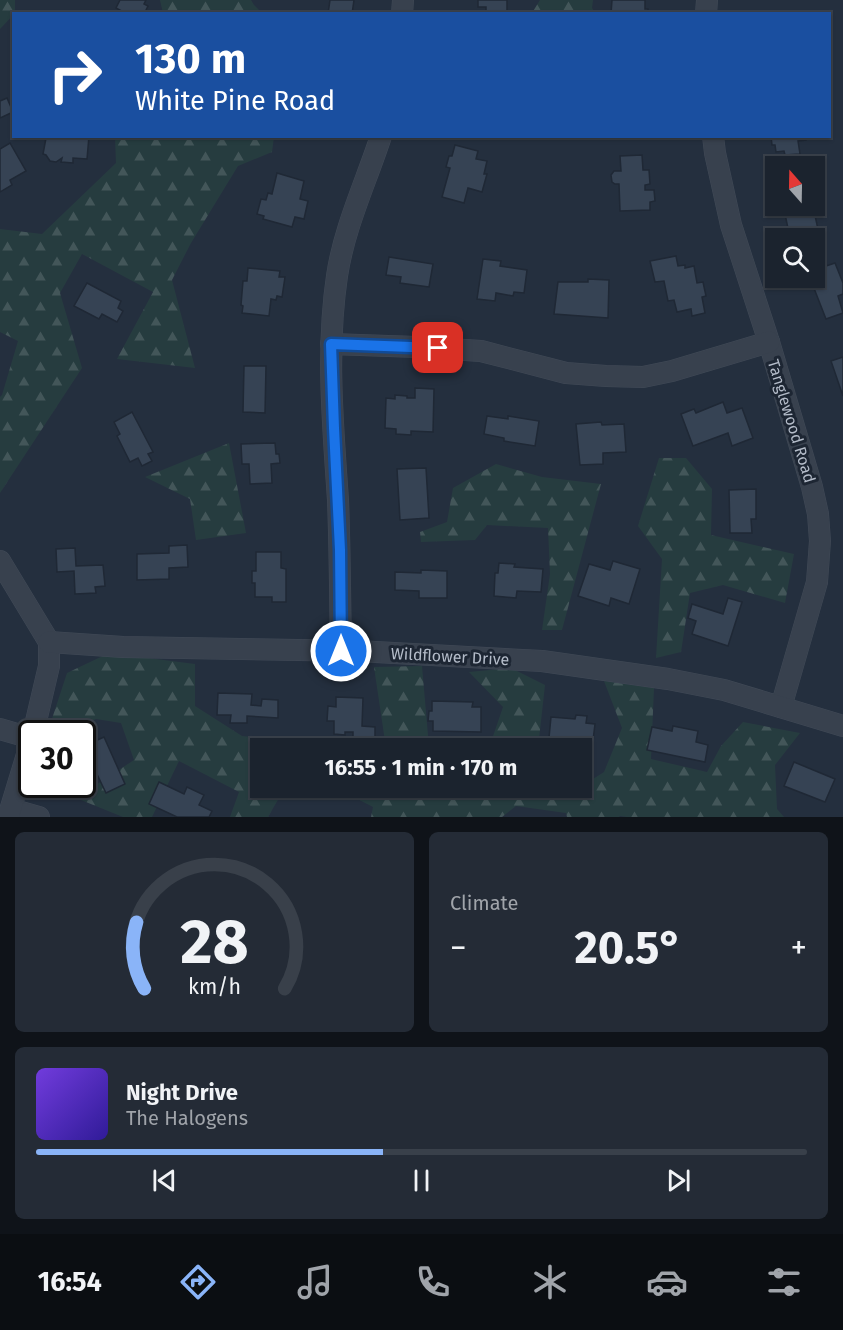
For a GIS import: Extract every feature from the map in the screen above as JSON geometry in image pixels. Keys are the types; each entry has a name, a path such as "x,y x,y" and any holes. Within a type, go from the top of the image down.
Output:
{"street":[{"path":"341,651 340,550 331,344 337,275 350,224 380,138"},
{"name":"Tanglewood Road","path":"713,138 731,225 769,342 818,514 820,541 817,582 782,707"},
{"path":"331,344 481,351 566,373 643,377 672,371 769,342"},
{"path":"0,561 49,642 50,666 36,720"},
{"name":"Wildflower Drive","path":"49,642 123,647 341,651 542,661 668,679 724,690 843,726"},
{"path":"0,729 18,733"},
{"path":"18,785 10,813 39,817"}],"green space":[{"path":"0,0 15,0 15,12 12,12 12,16 0,29"},
{"path":"160,0 251,0 261,12 163,12"},
{"path":"540,0 593,0 592,8 594,12 533,12"},
{"path":"115,138 274,138 272,152 238,166 191,243 172,280 195,368 117,359 153,292 82,254 60,293 82,368 0,493 0,397 18,341 0,332 0,229 42,234 116,163"},
{"path":"229,443 246,533 196,540 190,499 145,477"},
{"path":"659,458 686,458 712,489 711,535 794,554 785,603 723,585 690,593 681,652 656,658 662,559 638,526"},
{"path":"496,464 542,477 601,484 562,630 542,630 550,574 548,528 487,525 475,540 421,542 420,532 447,522 453,488"},
{"path":"109,653 195,664 195,706 242,736 259,738 250,738 250,798 279,798 268,817 230,817 239,792 179,761 152,817 123,817 76,798 96,798 96,785 134,760 121,723 96,719 52,720 67,673"},
{"path":"422,666 428,738 385,738 374,667"},
{"path":"511,668 545,685 539,738 492,738 503,707 469,672"},
{"path":"604,681 654,688 651,759 707,772 721,746 743,722 800,733 775,765 777,809 784,817 567,817 566,813 516,806 502,817 371,817 373,807 355,798 592,798 592,780 604,772 622,728"}],"building":[{"path":"120,0 146,0 144,4 148,6 145,12 123,12 116,8"},
{"path":"330,0 354,0 352,12 328,12"},
{"path":"478,0 507,0 507,12 486,12 486,7 478,7"},
{"path":"612,0 645,0 645,9 648,9 648,12 611,12"},
{"path":"7,98 12,112 0,118 0,101"},
{"path":"46,138 89,138 87,159 73,158 73,163 61,162 62,158 56,162 50,161 43,154"},
{"path":"771,138 806,138 806,140 798,141 800,154 785,155 784,151 776,152 775,145 772,145"},
{"path":"10,143 26,171 10,180 12,185 0,192 0,149"},
{"path":"455,145 478,151 476,159 487,161 484,174 487,174 482,192 468,188 464,203 442,197 450,168 446,167"},
{"path":"642,155 643,170 649,170 650,184 645,185 645,190 654,190 655,201 650,202 650,210 620,211 619,184 612,182 611,175 614,171 621,171 620,156"},
{"path":"277,173 304,181 300,199 308,201 304,219 295,217 292,227 263,219 264,216 257,214 261,199 266,200 268,193 272,194"},
{"path":"785,216 815,216 818,228 788,228"},
{"path":"676,256 678,266 685,265 685,268 694,266 697,283 703,282 706,296 702,297 705,313 692,316 691,309 677,312 674,300 668,301 664,281 655,282 650,261"},
{"path":"389,257 433,264 429,287 400,283 401,277 386,275"},
{"path":"483,259 501,261 500,266 527,270 524,293 514,292 513,296 496,293 495,301 477,299"},
{"path":"835,263 843,283 843,294 838,296 843,313 826,319 814,288 825,288 825,266"},
{"path":"248,268 280,271 279,277 285,277 282,297 277,296 276,300 271,299 269,316 242,313 243,281 247,281"},
{"path":"588,279 609,280 608,318 554,314 558,282 588,282"},
{"path":"87,283 121,301 118,308 123,311 117,322 102,314 99,319 74,306"},
{"path":"843,357 843,396 831,361"},
{"path":"244,366 266,366 265,413 243,412"},
{"path":"415,388 434,389 433,432 411,431 411,435 396,434 396,429 385,428 386,398 395,399 395,395 415,398"},
{"path":"723,402 727,413 742,408 753,438 732,446 728,433 693,446 681,414 694,409 696,413"},
{"path":"132,412 153,452 148,454 152,461 142,466 138,458 130,462 117,436 120,434 114,422"},
{"path":"487,416 508,419 508,416 539,421 535,446 504,441 504,438 484,434"},
{"path":"601,422 602,425 624,424 626,452 603,453 603,464 580,465 576,424"},
{"path":"275,443 280,463 271,464 272,483 250,484 249,464 242,464 241,444"},
{"path":"426,468 429,518 400,520 397,469"},
{"path":"756,489 756,519 751,519 752,533 730,533 729,490"},
{"path":"187,545 188,567 169,568 169,579 137,580 137,554 169,553 169,546"},
{"path":"75,548 76,566 103,565 105,586 95,587 96,593 75,594 74,571 57,572 56,549"},
{"path":"256,552 281,552 281,568 286,569 286,602 272,602 272,597 255,597 252,571 256,571"},
{"path":"613,561 640,569 629,604 611,598 609,606 578,596 589,564 610,570"},
{"path":"499,563 515,564 514,567 543,569 541,592 517,591 516,598 494,596 495,573 498,573"},
{"path":"421,570 447,571 447,598 419,598 419,591 395,590 395,572 421,573"},
{"path":"728,598 742,602 728,646 692,634 696,621 688,618 692,604 723,614"},
{"path":"218,693 252,694 251,705 261,706 262,699 278,700 278,718 247,716 247,723 230,723 231,715 217,715"},
{"path":"336,697 363,698 362,726 375,727 375,738 353,738 353,732 345,732 345,735 334,734 334,721 327,721 328,706 336,707"},
{"path":"432,701 473,702 472,707 481,707 481,732 433,731 433,721 428,721 429,711 432,711"},
{"path":"576,715 587,716 586,723 595,724 592,749 592,738 549,738 551,717 575,719"},
{"path":"673,726 698,731 696,742 708,745 705,762 647,750 652,727 672,731"},
{"path":"104,737 125,784 106,793 96,772 96,741"},
{"path":"794,762 835,779 825,802 784,786"},
{"path":"159,782 184,794 187,787 204,795 199,805 212,811 209,817 177,817 149,804"}],"route":[{"path":"341,651 340,550 331,344 438,348"}]}
